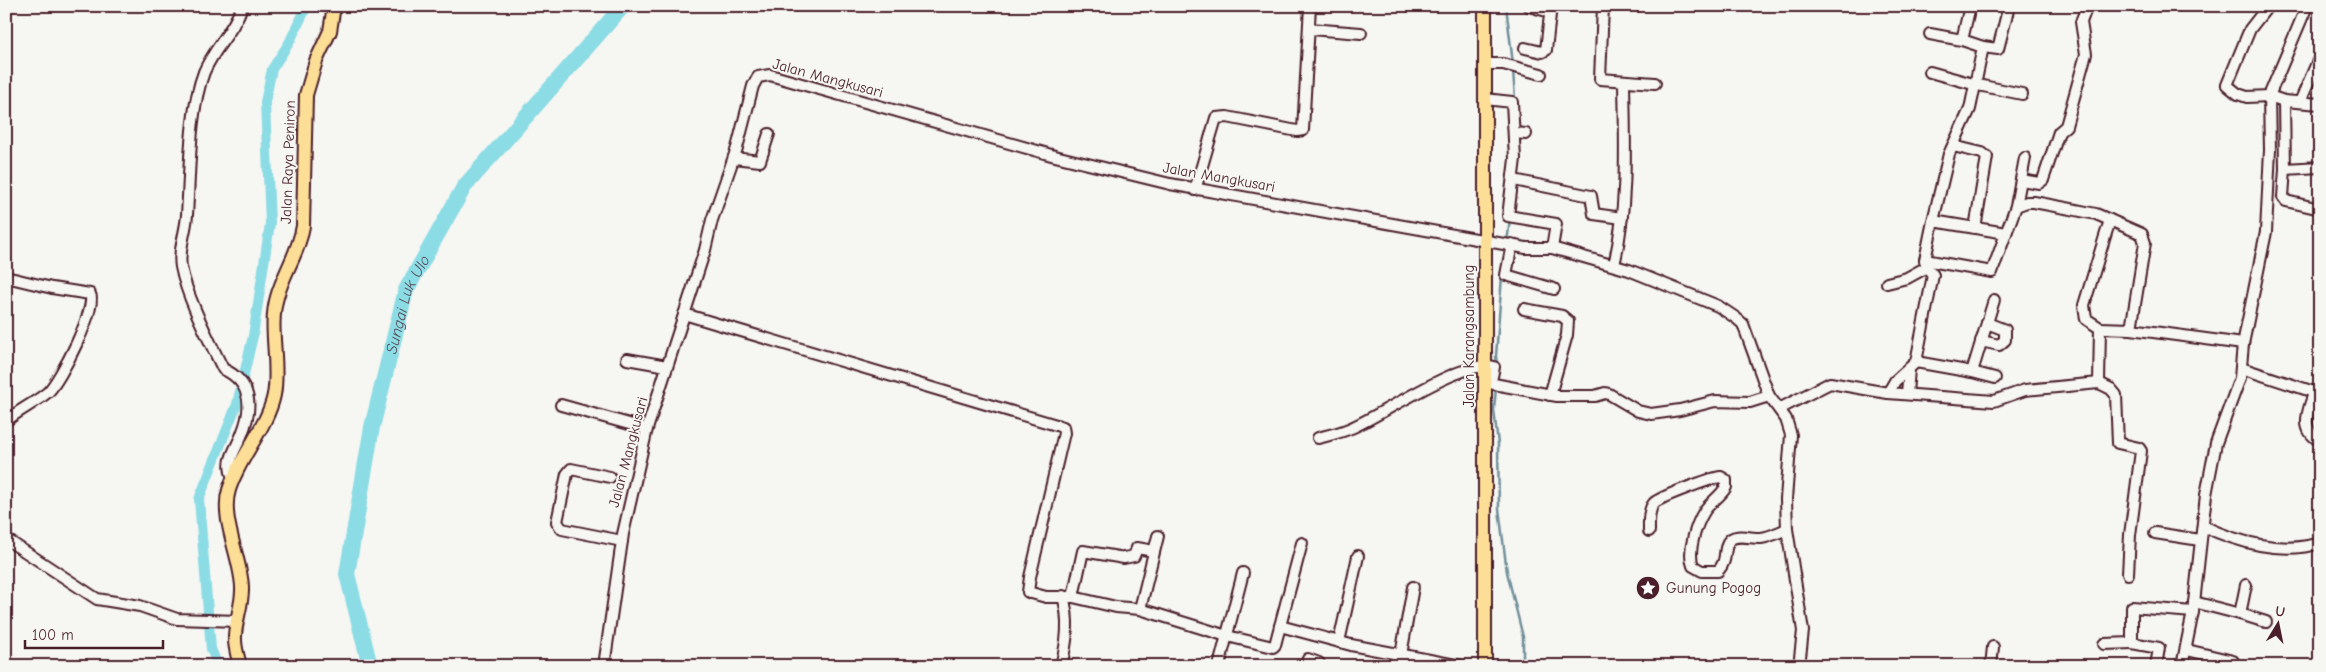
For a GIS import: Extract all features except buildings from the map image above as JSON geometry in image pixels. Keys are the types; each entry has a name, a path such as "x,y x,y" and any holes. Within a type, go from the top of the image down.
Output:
{"main road":[{"name":"Jalan Raya Peniron","path":"240,666 235,638 242,588 228,508 228,493 233,478 269,410 274,395 276,358 274,313 277,297 301,241 303,226 306,95 316,61 330,31 334,6"},
{"name":"Jalan Karangsambung","path":"1484,666 1486,366 1485,6"}],"street":[{"path":"6,10 7,6"},
{"path":"233,478 229,468 231,459 242,434 249,408 246,387 234,374 223,369 186,286 180,265 187,216 191,149 200,87 209,62 236,23 242,6"},
{"path":"1195,190 1216,118 1227,117 1297,131 1303,130 1310,6"},
{"path":"1526,48 1542,52 1546,50 1551,9 1529,6"},
{"path":"1603,6 1600,77 1602,81 1655,83"},
{"path":"1962,40 1970,6"},
{"path":"1930,34 1998,49 2009,6"},
{"path":"2021,180 2039,183 2043,180 2059,132 2066,126 2086,54 2081,22 2087,6"},
{"path":"2268,6 2250,29 2227,85 2238,94 2247,97 2269,96 2284,101 2320,104"},
{"path":"2182,666 2187,650 2206,495 2216,443 2231,406 2241,368 2243,344 2266,232 2270,150 2269,96 2307,6"},
{"path":"1310,29 1361,33"},
{"path":"1907,394 1933,275 1926,264 1933,221 1946,162 1970,109 1973,84 1983,47"},
{"path":"2300,102 2320,56"},
{"path":"1485,64 1503,64 1541,74"},
{"path":"1930,72 1973,84 2022,94"},
{"name":"Jalan Mangkusari","path":"604,666 622,541 647,429 705,250 712,220 734,158 753,86 758,77 770,75 1055,156 1195,190 1342,213 1526,248 1552,248 1614,265 1718,306 1743,324 1769,396 1786,420 1791,435 1785,483 1787,529 1803,631 1799,666"},
{"path":"1614,265 1622,218 1625,170 1624,82"},
{"path":"1485,99 1512,101 1519,133 1508,216 1556,224 1552,248"},
{"path":"2284,101 2286,169 2283,197 2286,201 2320,209"},
{"path":"734,158 760,161 769,134"},
{"path":"1953,146 1982,153 1987,157 1975,228"},
{"path":"1887,283 1907,278 1926,264 1992,272 2016,206 2025,158"},
{"path":"2286,169 2320,167"},
{"path":"1514,180 1591,196 1594,214 1622,218"},
{"path":"2016,206 2034,202 2096,214 2142,234 2145,243 2131,329"},
{"path":"2110,220 2084,305 2086,319 2100,328 2131,329 2243,344"},
{"path":"1933,221 2006,233"},
{"path":"1508,244 1506,275 1554,289"},
{"path":"6,277 92,296 86,322 71,354 49,391 6,421"},
{"path":"1972,372 1994,300"},
{"path":"1524,309 1562,316 1568,320 1567,335 1550,395"},
{"path":"684,314 1063,426 1064,433 1037,540 1028,590 1031,594 1068,596 1116,607 1140,609 1227,636 1274,646 1302,543"},
{"path":"1982,341 1999,345 2006,340 2005,330 1987,323"},
{"path":"2099,383 2100,328"},
{"path":"627,359 667,366"},
{"path":"1318,438 1352,428 1464,370 1486,366 1494,367 1491,381 1498,385 1550,395 1595,396 1605,393 1610,394 1638,411 1651,414 1680,410 1716,401 1750,402 1769,396"},
{"path":"1888,393 1895,380 1912,366 1972,372 1996,378"},
{"path":"2241,368 2317,393 2306,425 2308,431 2320,441"},
{"path":"1779,410 1826,383 1888,393 1994,401 2025,390 2099,383 2111,389 2116,396 2118,443 2141,450 2130,535 2128,574"},
{"path":"561,406 647,429"},
{"path":"610,477 573,469 569,471 557,524 562,529 622,541"},
{"path":"1649,531 1650,513 1655,502 1666,496 1721,477 1726,480 1726,487 1705,511 1690,552 1693,566 1702,570 1718,571 1723,566 1727,544 1730,539 1735,537 1761,538 1787,529"},
{"path":"2203,526 2253,544 2304,546 2320,543"},
{"path":"2156,533 2200,540"},
{"path":"1140,609 1158,536"},
{"path":"6,539 98,599 140,606 164,616 192,620 238,621"},
{"path":"1061,666 1068,640 1066,609 1068,596 1082,551 1124,558 1134,556 1137,548 1154,551"},
{"path":"1340,642 1358,556"},
{"path":"1219,666 1243,573"},
{"path":"2240,614 2246,585"},
{"path":"1396,666 1413,587"},
{"path":"2132,643 2131,611 2134,606 2193,607 2240,614 2266,622"},
{"path":"1280,626 1340,642 1461,666"},
{"path":"2104,644 2132,643 2159,648 2156,666"},
{"path":"1991,666 1993,647"},
{"path":"2187,650 2233,660"},
{"path":"1305,666 1308,660 1319,663"}],"waterway":[{"path":"218,666 211,649 199,499 237,404 253,336 270,224 265,102 272,69 289,43 307,6"},
{"name":"Sungai Luk Ulo","path":"370,666 347,574 372,427 406,290 464,187 623,6"},
{"path":"1506,6 1513,64"},
{"path":"1513,70 1515,99"},
{"path":"1507,243 1510,219"},
{"path":"1497,365 1496,356 1502,276"},
{"path":"1496,388 1494,410 1498,444 1499,509 1507,572 1523,637 1523,666"}],"place":[{"name":"Gunung Pogog","path":"1648,588"}]}
